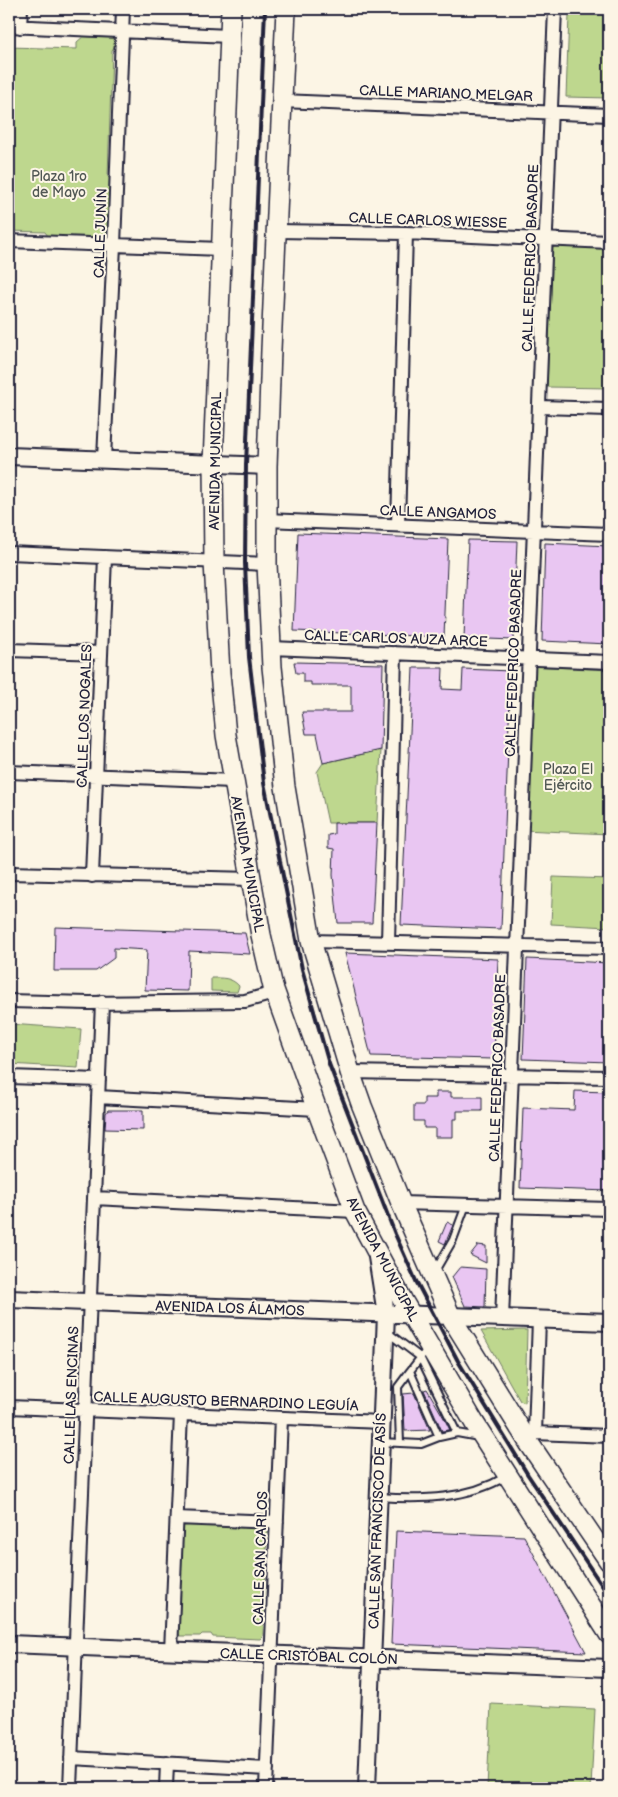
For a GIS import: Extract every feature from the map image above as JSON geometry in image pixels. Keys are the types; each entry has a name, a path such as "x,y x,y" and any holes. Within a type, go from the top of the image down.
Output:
{"main road":[{"name":"AVENIDA MUNICIPAL","path":"231,9 213,464 214,562 222,691 233,781 274,993 355,1211 412,1315 425,1351 485,1438 609,1634"},
{"path":"286,9 266,466 266,564 271,648 285,787 311,941 350,1072 401,1203 451,1317 532,1438 609,1560"}],"street":[{"path":"21,9 14,27 229,36"},
{"name":"CALLE JUNÍN","path":"104,459 123,9"},
{"name":"CALLE FEDERICO BASADRE","path":"502,1318 555,9"},
{"name":"CALLE MARIANO MELGAR","path":"282,101 609,115"},
{"name":"CALLE CARLOS WIESSE","path":"276,231 406,233 609,242"},
{"path":"398,525 406,233"},
{"path":"9,248 9,241 221,249"},
{"path":"539,406 609,409"},
{"path":"9,456 266,466"},
{"name":"CALLE ANGAMOS","path":"266,520 609,534"},
{"path":"9,553 266,564"},
{"name":"CALLE LOS NOGALES","path":"92,876 105,557"},
{"name":"CALLE CARLOS AUZA ARCE","path":"271,648 609,662"},
{"path":"9,650 101,653"},
{"path":"388,943 395,653"},
{"path":"9,772 233,781"},
{"path":"9,873 252,879"},
{"path":"311,941 609,948"},
{"path":"9,1001 89,1003 246,1001 274,993"},
{"name":"CALLE LAS ENCINAS","path":"70,1788 102,1002"},
{"path":"350,1072 609,1077"},
{"path":"9,1077 99,1080"},
{"path":"98,1097 317,1109"},
{"path":"94,1198 355,1211"},
{"path":"401,1203 609,1209"},
{"name":"CALLE SAN FRANCISCO DE ASÍS","path":"367,1788 386,1322 376,1249"},
{"name":"AVENIDA LOS ÁLAMOS","path":"9,1299 90,1302 386,1322 412,1315 609,1322"},
{"path":"539,1320 532,1438 609,1436"},
{"name":"CALLE AUGUSTO BERNARDINO LEGUÍA","path":"9,1407 382,1422"},
{"path":"172,1651 181,1414"},
{"name":"CALLE SAN CARLOS","path":"266,1788 281,1418"},
{"path":"177,1518 277,1522"},
{"name":"CALLE CRISTÓBAL COLÓN","path":"9,1644 609,1668"},
{"path":"71,1758 266,1768"},
{"path":"166,1788 167,1763"}],"lane":[{"path":"433,1276 453,1240 466,1205"},
{"path":"386,1322 425,1351 457,1433"},
{"path":"400,1443 398,1387 425,1351"},
{"path":"410,1371 440,1438"},
{"path":"381,1442 421,1444 457,1433 485,1438"},
{"path":"379,1497 430,1498 466,1493 491,1486 508,1475"}],"green space":[{"path":"575,9 609,9 609,98 566,97 569,15"},
{"name":"Plaza 1ro de Mayo","path":"85,35 116,37 115,46 112,50 108,177 111,180 109,232 103,238 48,236 45,232 9,231 9,47 77,49 77,42"},
{"path":"553,244 609,246 609,388 547,387"},
{"name":"Plaza El Ejército","path":"531,666 609,670 609,834 523,830"},
{"path":"381,750 377,823 328,823 317,772 323,763"},
{"path":"553,877 609,879 609,927 551,924"},
{"path":"211,978 233,981 239,986 237,992 211,991"},
{"path":"9,1024 81,1029 78,1068 9,1064"},
{"path":"527,1330 525,1403 520,1401 481,1331"},
{"path":"185,1525 263,1527 267,1530 263,1636 260,1639 213,1637 211,1634 180,1636 178,1633 182,1528"},
{"path":"491,1704 595,1709 591,1788 487,1788"}],"building":[{"path":"298,533 448,539 444,637 294,631"},
{"path":"468,540 517,541 513,640 464,638"},
{"path":"545,543 609,546 609,644 542,641"},
{"path":"294,662 383,664 381,750 323,763 317,734 306,734 302,712 351,712 351,685 311,685 311,682 303,682 303,673 296,673"},
{"path":"413,668 443,668 442,689 462,690 463,669 511,671 501,929 401,925"},
{"path":"334,823 377,823 372,923 338,923 333,875 334,849 328,848 328,835 334,834"},
{"path":"55,927 245,933 250,954 189,951 188,991 145,990 147,950 114,948 114,958 96,971 54,971"},
{"path":"345,953 498,959 494,1059 371,1056"},
{"path":"527,959 609,963 609,1062 523,1059"},
{"path":"575,1091 609,1092 609,1191 520,1188 523,1108 574,1110"},
{"path":"436,1092 451,1092 451,1097 482,1097 482,1111 457,1111 457,1119 453,1119 453,1137 435,1137 435,1128 424,1128 424,1121 414,1121 414,1105 424,1105 424,1098 436,1098"},
{"path":"108,1110 143,1110 143,1130 105,1129 106,1113"},
{"path":"447,1222 453,1225 445,1244 439,1241"},
{"path":"478,1245 486,1246 486,1263 470,1255"},
{"path":"460,1267 486,1269 485,1307 465,1306 452,1277"},
{"path":"427,1389 450,1430 442,1431 424,1390"},
{"path":"414,1393 430,1430 405,1431 403,1394"},
{"path":"396,1531 524,1536 586,1652 391,1644"}],"railway":[{"path":"265,9 246,465 245,563 249,657 264,783 302,969 329,1064 395,1234 416,1281 458,1361 528,1475 609,1596"}]}
